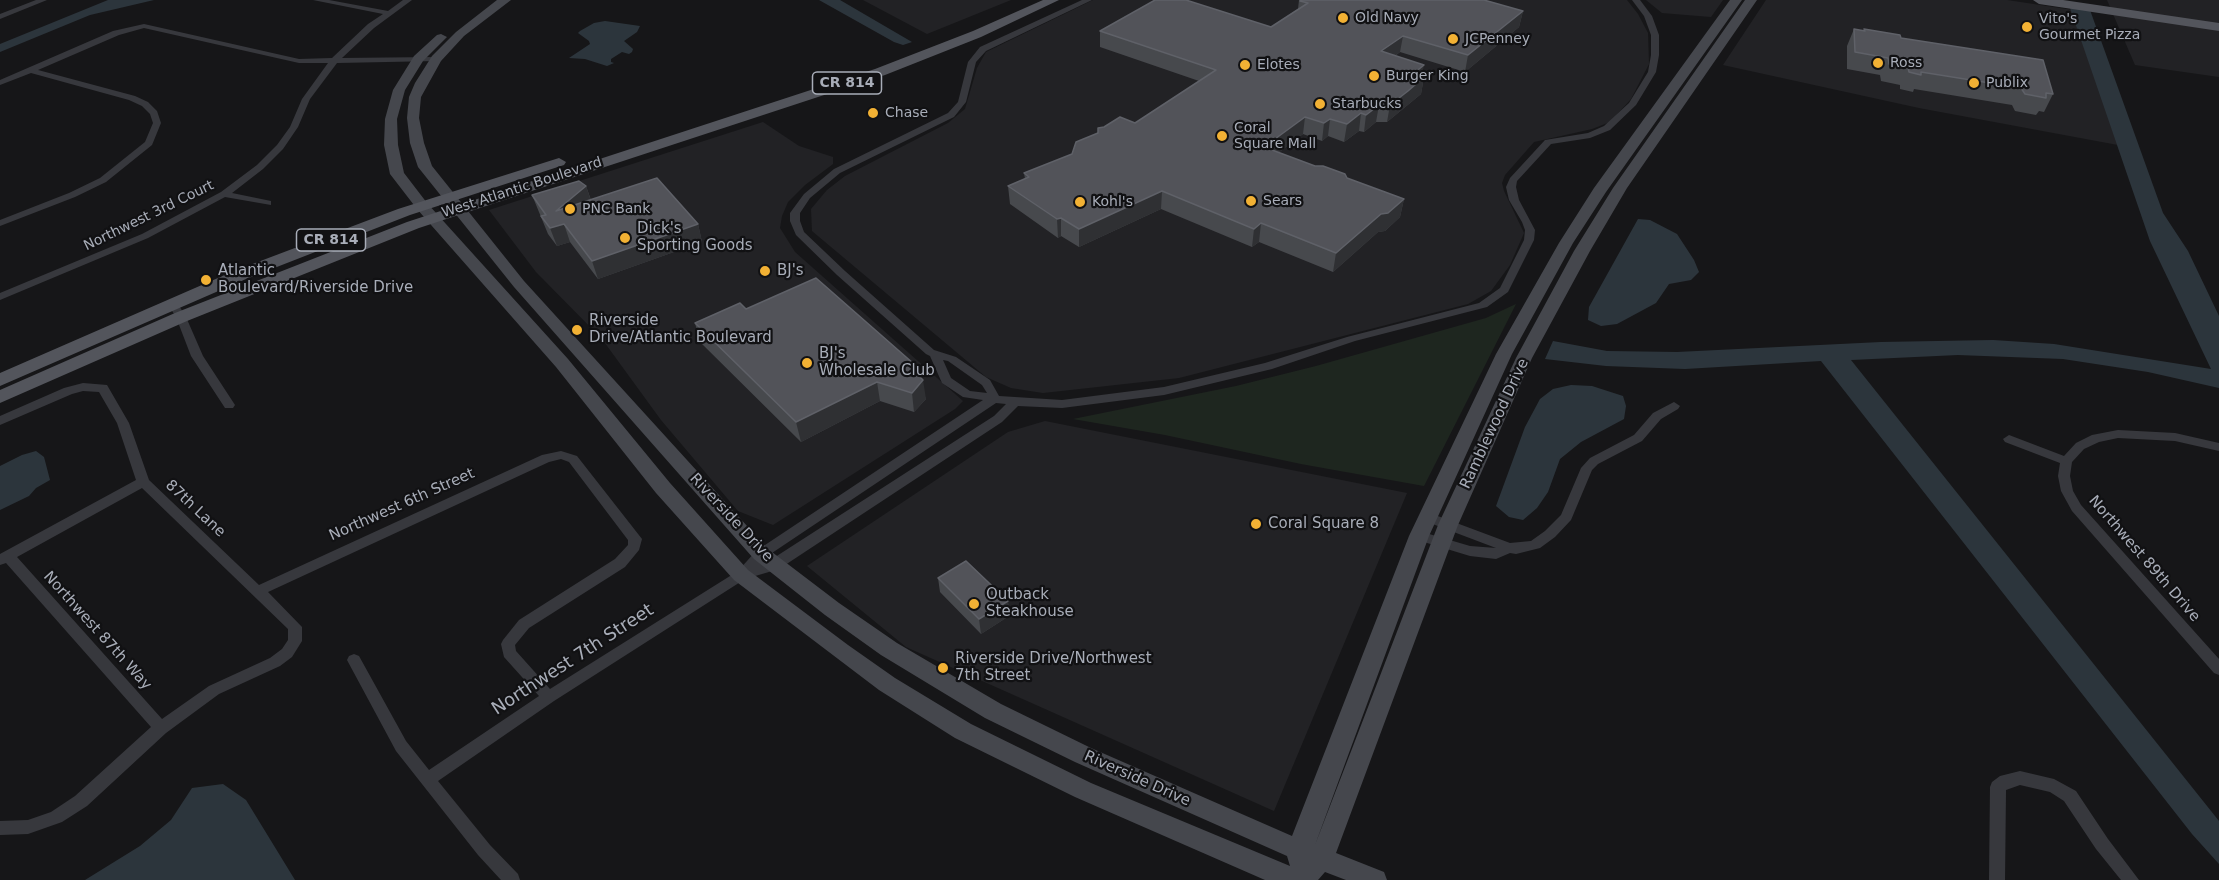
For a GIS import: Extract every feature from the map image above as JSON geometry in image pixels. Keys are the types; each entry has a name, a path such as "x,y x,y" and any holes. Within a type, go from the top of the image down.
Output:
{"main road":[{"name":"West Atlantic Boulevard","path":"910,55 926,43 1027,0"},
{"name":"West Atlantic Boulevard","path":"0,397 177,310 240,274 452,204 777,107 910,55 939,50 1053,0"},
{"path":"2039,0 2219,27"},
{"path":"2071,0 2096,1 2219,19"},
{"name":"West Atlantic Boulevard","path":"0,380 177,310"}],"street":[{"path":"0,17 43,0"},
{"path":"317,0 388,13"},
{"name":"Northwest 3rd Court","path":"0,297 146,236 224,194 260,167 280,147 294,127 306,99 334,61 350,44 408,0"},
{"name":"Riverside Drive","path":"490,0 449,29 418,59 399,90 391,119 390,145 397,174 562,363 663,488 741,575 840,651 887,684 963,731 1083,790 1293,880"},
{"name":"Riverside Drive","path":"505,0 477,19 435,59 415,97 413,118 417,143 425,167 452,204 519,284 768,559 889,649 993,711 1083,755 1375,880"},
{"path":"1088,0 983,49 972,62 962,102 951,115 837,171 807,196 795,213 796,227 799,232 841,273 935,355 946,380 968,394 1015,402 1062,404 1164,391 1268,366 1352,339 1476,308 1495,298 1509,281 1529,240 1530,230 1514,200 1511,187 1513,180 1548,142 1591,135 1607,128 1632,105 1652,72 1655,35 1648,16 1636,0"},
{"name":"Ramblewood Drive","path":"1301,880 1423,526 1504,354 1566,243 1599,191 1736,0"},
{"name":"Ramblewood Drive","path":"1310,854 1445,534 1524,358 1620,188 1751,0"},
{"path":"0,83 116,33 144,26 282,59 334,61 435,59"},
{"path":"0,223 72,195 102,180 140,153 154,133 157,123 154,113 145,104 132,98 30,70"},
{"path":"224,194 268,203"},
{"path":"177,310 197,356 229,405"},
{"path":"935,355 952,359 970,371 986,383 995,398"},
{"name":"87th Lane","path":"0,421 68,391 94,386 103,388 123,423 143,482 295,627 295,641 287,653 275,662 214,690 161,728"},
{"name":"Northwest 7th Street","path":"768,559 995,398"},
{"name":"Northwest 7th Street","path":"428,779 549,697 741,575 998,419 1015,402"},
{"path":"1423,526 1445,534 1509,548 1516,549 1535,544 1550,534 1566,517 1587,468 1594,461 1638,438 1657,416 1674,406"},
{"path":"2009,439 2066,461 2080,446 2096,438 2118,434 2175,437 2219,447"},
{"name":"Northwest 6th Street","path":"258,591 536,462 561,455 573,459 634,539 634,547 620,563 524,624 508,644 509,653 549,697"},
{"name":"Northwest 89th Drive","path":"2066,461 2064,476 2067,491 2076,508 2219,669"},
{"path":"4,558 143,482"},
{"path":"1423,526 1445,534 1470,551 1496,554 1509,548"},
{"name":"Northwest 87th Way","path":"4,558 161,728"},
{"path":"354,660 401,746 484,850 512,880"},
{"path":"2,829 28,827 56,817 81,801 161,728"},
{"path":"1997,880 1998,787 2006,781 2020,778 2054,786 2070,796 2102,844 2131,880"}],"shaded area":[{"path":"108,0 154,0 90,15 0,52 0,44"},
{"path":"819,0 840,0 912,42 903,45 894,42"},
{"path":"863,0 1011,0 927,34"},
{"path":"1093,0 1627,0 1648,33 1649,64 1631,99 1610,122 1592,129 1534,142 1505,175 1502,183 1504,191 1524,233 1510,265 1491,291 1468,304 1179,378 1043,393 1011,388 986,377 812,231 811,209 827,190 845,176 948,123 965,109 977,68 986,52"},
{"path":"1646,0 1723,0 1711,17 1662,13"},
{"path":"1766,0 2007,0 2073,10 2118,145 1919,108 1723,65"},
{"path":"2107,0 2219,0 2219,77 2135,65"},
{"path":"2070,8 2090,10 2163,213 2188,251 2219,316 2219,388 2148,372 2063,359 1958,355 1851,360 2219,821 2219,864 2192,834 1821,361 1685,369 1606,366 1545,359 1553,341 1607,351 1677,352 1881,342 1993,340 2054,344 2211,369 2150,241"},
{"path":"605,21 640,26 637,32 624,41 633,49 632,52 629,54 622,52 611,59 614,63 607,66 585,59 569,58 590,44 578,33 594,23"},
{"path":"763,122 799,146 833,157 833,164 805,185 788,202 782,216 780,228 795,252 963,401 955,409 773,525 738,511 661,420 602,339 536,272 489,210"},
{"path":"1638,219 1650,220 1677,234 1699,272 1691,280 1669,284 1656,303 1617,324 1601,326 1588,320 1589,307"},
{"path":"1516,304 1424,486 1073,419 1236,386 1316,366 1486,318"},
{"path":"1571,385 1592,386 1623,396 1626,406 1624,419 1581,442 1560,459 1548,492 1537,508 1523,520 1509,517 1496,506 1525,427 1540,399 1553,389"},
{"path":"1045,421 1407,493 1274,811 906,647 807,566 1008,432"},
{"path":"36,451 44,457 50,480 36,488 29,496 0,510 0,466"},
{"path":"223,784 246,800 295,880 85,880 140,846 171,820 192,788"}],"building":[{"name":"Coral Square Mall","path":"1155,0 1186,0 1271,27 1308,3 1301,0 1484,0 1523,11 1468,55 1403,36 1381,51 1424,65 1413,74 1424,77 1408,91 1390,105 1379,105 1366,115 1361,113 1347,124 1330,119 1324,123 1305,117 1264,147 1315,166 1323,166 1345,174 1347,178 1404,199 1388,213 1381,214 1336,253 1261,223 1254,229 1162,191 1079,229 1061,218 1057,219 1008,186 1029,177 1024,173 1072,154 1076,142 1098,133 1098,128 1120,117 1135,123 1216,70 1100,31"},
{"path":"1854,29 2043,60 2053,94 2046,93 2046,98 2025,94 2021,88 1909,72 1908,68 1889,64 1888,58 1855,52"},
{"path":"657,178 698,224 592,261 564,224 550,228 541,216 546,215 532,195 579,181 586,186 556,211"},
{"name":"BJ's Wholesale Club","path":"816,278 914,364 909,366 923,380 912,393 877,382 796,422 695,323 740,303 746,309"},
{"path":"966,561 1008,601 979,619 938,578"}],"place":[{"name":"Old Navy","path":"1343,18"},
{"name":"Vito's Gourmet Pizza","path":"2027,27"},
{"name":"JCPenney","path":"1453,39"},
{"name":"Ross","path":"1878,63"},
{"name":"Elotes","path":"1245,65"},
{"name":"Burger King","path":"1374,76"},
{"name":"Publix","path":"1974,83"},
{"name":"Starbucks","path":"1320,104"},
{"name":"Chase","path":"873,113"},
{"name":"Coral Square Mall","path":"1222,136"},
{"name":"Sears","path":"1251,201"},
{"name":"Kohl's","path":"1080,202"},
{"name":"PNC Bank","path":"570,209"},
{"name":"Dick's Sporting Goods","path":"625,238"},
{"name":"BJ's","path":"765,271"},
{"name":"Atlantic Boulevard/Riverside Drive","path":"206,280"},
{"name":"Riverside Drive/Atlantic Boulevard","path":"577,330"},
{"name":"BJ's Wholesale Club","path":"807,363"},
{"name":"Coral Square 8","path":"1256,524"},
{"name":"Outback Steakhouse","path":"974,604"},
{"name":"Riverside Drive/Northwest 7th Street","path":"943,668"}]}
